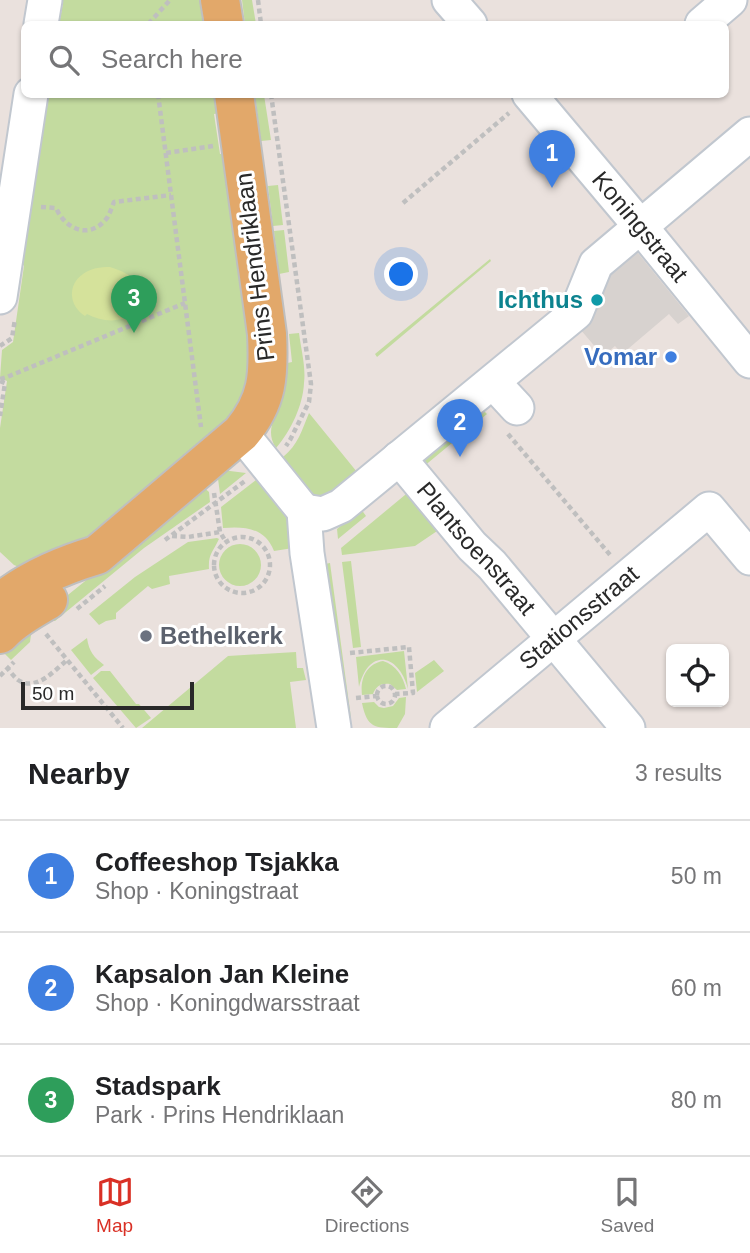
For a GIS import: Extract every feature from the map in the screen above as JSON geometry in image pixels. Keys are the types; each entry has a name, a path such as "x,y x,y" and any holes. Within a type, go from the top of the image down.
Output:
{"main road":[{"path":"220,0 224,21"},
{"name":"Prins Hendriklaan","path":"13,618 49,573 97,555 241,433 258,409 265,389 267,334 235,98"}],"street":[{"path":"42,21 45,0"},
{"path":"449,0 467,21"},
{"path":"706,21 730,0"},
{"path":"0,297 8,224 29,98"},
{"name":"Koningstraat","path":"532,98 750,361"},
{"path":"304,510 323,514 341,506 576,313 596,264 750,134"},
{"path":"499,377 515,410"},
{"path":"241,433 304,510 307,553 334,728"},
{"name":"Plantsoenstraat","path":"400,458 628,728"},
{"name":"Stationsstraat","path":"447,728 709,509 750,558"}],"path":[{"path":"151,21 170,0"},
{"path":"258,0 261,21"},
{"path":"159,98 206,464"},
{"path":"226,542 220,532 188,537 171,536 280,453 290,440 309,402 311,384 272,98"},
{"path":"403,203 526,98"},
{"path":"166,153 224,144"},
{"path":"8,224 22,212 35,207 56,208 64,222 72,228 88,230 107,217 114,202 171,195"},
{"path":"0,380 185,303"},
{"path":"124,319 128,327"},
{"path":"0,380 5,383 0,416"},
{"path":"515,410 628,576"},
{"path":"244,537 253,539 267,551 270,570 266,579 253,591 234,592 225,587 215,573 216,555 226,542 244,537"},
{"path":"13,618 19,681 43,681 67,660"},
{"path":"13,618 67,660 124,728"},
{"path":"349,653 409,647 413,693 395,694"},
{"path":"376,696 383,686 389,687 395,694"},
{"path":"376,696 381,704 387,705 394,700 395,694"},
{"path":"355,698 376,696"}],"green space":[{"path":"60,0 209,0 212,21 60,21 63,3"},
{"path":"242,0 252,0 256,21 245,21"},
{"path":"48,98 222,98 224,112 214,114 220,154 230,154 254,360 237,413 98,538 24,569 14,565 0,552 0,428 7,381 0,378 2,350 13,342 24,266 16,254 37,105"},
{"path":"255,98 264,98 271,140 261,141"},
{"path":"278,185 283,225 273,226 268,186"},
{"path":"284,230 289,272 279,274 274,231"},
{"path":"490,259 491,261 377,357 375,354"},
{"path":"110,267 126,273 137,283 141,295 136,312 118,320 99,319 87,314 85,316 73,301 74,284 89,270"},
{"path":"299,333 304,371 303,391 287,434 276,448 271,429 280,399 283,364 292,362 289,334"},
{"path":"482,409 487,414 423,467 419,462"},
{"path":"309,413 357,472 322,499 313,494 283,457 296,442"},
{"path":"217,471 246,473 220,494"},
{"path":"256,480 287,518 292,532 293,548 274,551 260,533 239,528 223,528 221,507"},
{"path":"200,484 209,492 210,502 144,548 55,621 47,621 53,607"},
{"path":"411,490 443,527 415,546 342,555 341,548"},
{"path":"361,509 366,516 338,539 337,529"},
{"path":"219,539 210,556 209,569 169,576 170,584 152,589 148,586 116,613 116,619 99,625 89,614 135,577 188,542"},
{"path":"240,544 255,550 261,565 255,580 240,586 225,580 219,565 225,550"},
{"path":"351,561 361,647 353,648 342,562"},
{"path":"330,563 351,718 342,719 320,565"},
{"path":"29,631 30,642 11,660 0,649"},
{"path":"87,638 92,654 104,665 91,675 71,650"},
{"path":"404,651 408,689 398,668 384,660 370,666 359,687 356,657"},
{"path":"296,652 297,668 303,668 306,680 290,682 296,728 142,728 228,656"},
{"path":"434,660 444,671 417,692 415,673"},
{"path":"383,661 398,672 406,689 397,690 390,684 384,684 377,687 373,694 362,695 365,673 372,665"},
{"path":"101,671 110,671 136,704 151,718 136,728 93,678"},
{"path":"406,697 405,714 397,728 378,727 366,717 362,703 374,702 384,708 393,706 399,698"}],"shaded area":[{"path":"637,252 689,316 678,324 669,314 622,354 615,346 603,356 580,329 598,285"}],"place":[{"name":"Coffeeshop Tsjakka","path":"552,188"},
{"name":"Ichthus","path":"597,300"},
{"name":"Stadspark","path":"134,333"},
{"name":"Vomar","path":"671,357"},
{"name":"Kapsalon Jan Kleine","path":"460,457"},
{"name":"Bethelkerk","path":"146,636"}]}
